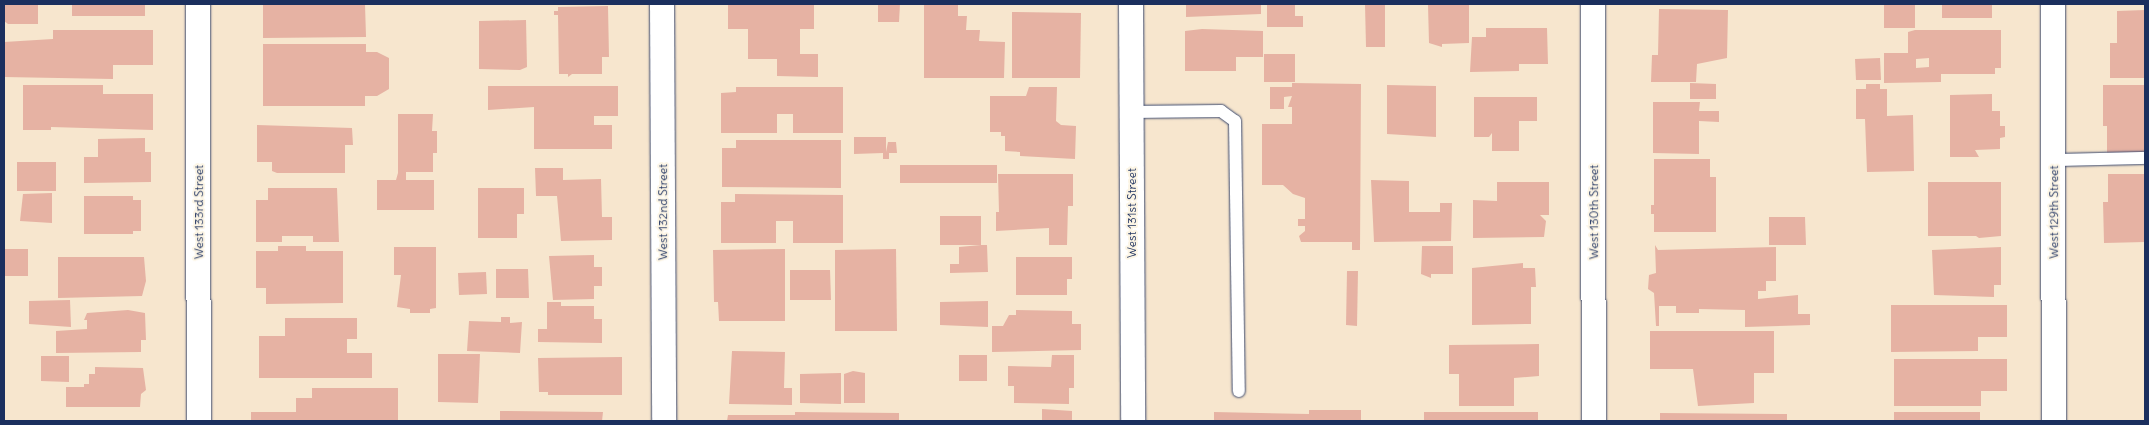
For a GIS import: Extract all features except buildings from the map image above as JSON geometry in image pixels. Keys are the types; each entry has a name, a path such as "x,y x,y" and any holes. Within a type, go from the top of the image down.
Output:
{"street":[{"name":"West 133rd Street","path":"198,4 199,421"},
{"name":"West 132nd Street","path":"662,4 664,421"},
{"name":"West 131st Street","path":"1131,4 1133,421"},
{"name":"West 130th Street","path":"1593,4 1594,421"},
{"name":"West 129th Street","path":"2053,4 2054,421"}],"lane":[{"path":"1131,112 1221,111 1235,121 1239,390"},
{"path":"2054,160 2145,158"}]}
